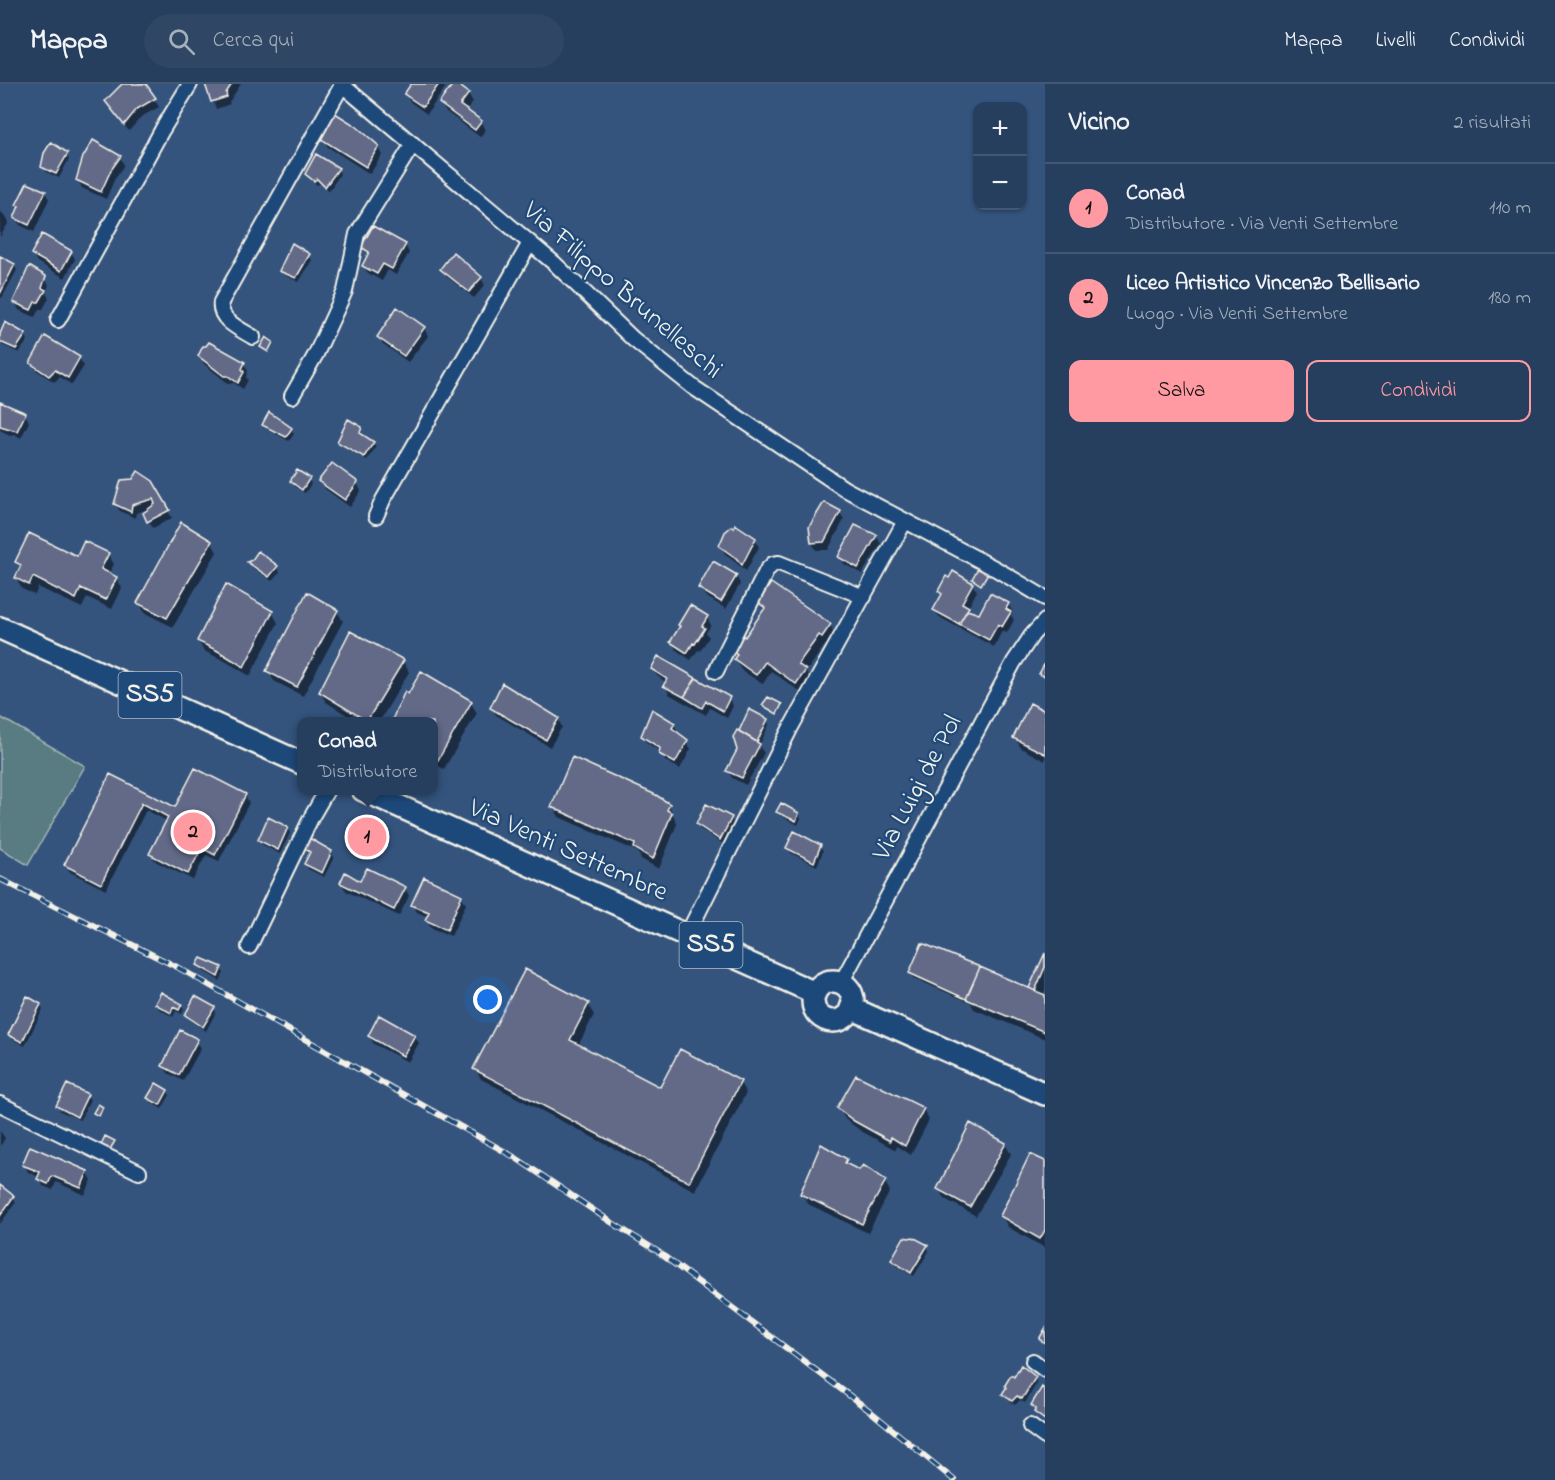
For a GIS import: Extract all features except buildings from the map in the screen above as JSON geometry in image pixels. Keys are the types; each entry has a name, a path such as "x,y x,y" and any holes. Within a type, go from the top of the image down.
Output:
{"main road":[{"name":"SS5","path":"0,628 297,761"},
{"name":"Via Venti Settembre","path":"374,795 815,993"},
{"path":"835,981 841,983 850,991 851,1008 843,1017 825,1019 814,1005 815,993 823,984 835,981"},
{"path":"851,1008 1045,1094"}],"street":[{"path":"58,320 162,130 190,84"},
{"path":"253,337 225,318 220,308 221,302 342,85"},
{"name":"Via Filippo Brunelleschi","path":"342,85 566,273 633,339 687,382 832,481 996,569 1045,598"},
{"path":"292,396 316,354 345,291 354,242 360,229 412,144"},
{"path":"376,516 530,243"},
{"path":"687,935 791,727 904,521"},
{"path":"716,671 766,570 773,564 779,563 864,597"},
{"name":"Via Luigi de Pol","path":"841,983 975,731 1028,640 1045,621"},
{"path":"249,946 324,795"},
{"path":"0,1104 139,1172"},
{"path":"1033,1361 1045,1370"},
{"path":"1030,1426 1045,1437"}],"green space":[{"path":"0,717 85,766 28,865 0,848"}],"railway":[{"path":"0,879 177,967 516,1158 657,1251 870,1411 954,1480"}],"place":[{"name":"Liceo Artistico Vincenzo Bellisario","path":"193,832"},
{"name":"Conad","path":"367,837"}]}
